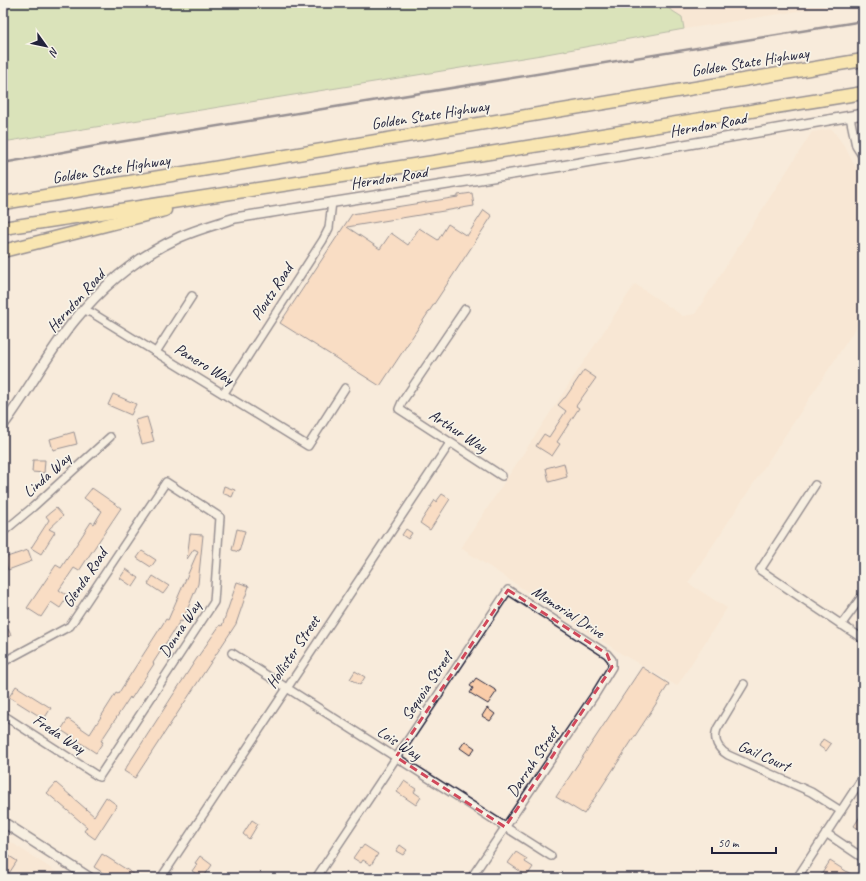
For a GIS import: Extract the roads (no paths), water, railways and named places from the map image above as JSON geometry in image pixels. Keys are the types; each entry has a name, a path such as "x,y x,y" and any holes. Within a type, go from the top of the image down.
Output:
{"highway":[{"name":"Golden State Highway","path":"3,203 863,60"},
{"path":"3,228 440,161 863,93"},
{"path":"3,251 230,193"}],"street":[{"name":"Herndon Road","path":"3,425 61,339 84,310 105,288 125,271 154,250 181,237 235,218 562,166 863,114"},
{"path":"850,117 856,146 863,157"},
{"name":"Ploutz Road","path":"224,393 323,240 329,228 332,202"},
{"path":"156,352 192,296"},
{"name":"Arthur Way","path":"465,309 402,402 399,409 502,476"},
{"name":"Panero Way","path":"84,310 92,313 224,393 308,446 345,388"},
{"name":"Linda Way","path":"3,532 33,507 110,437"},
{"name":"Hollister Street","path":"161,878 450,443"},
{"name":"Glenda Road","path":"3,662 70,626 166,482"},
{"name":"Donna Way","path":"99,777 214,602 220,517 166,482"},
{"path":"815,485 760,570 841,626 863,639"},
{"name":"Memorial Drive","path":"508,590 608,654 612,660"},
{"name":"Sequoia Street","path":"316,878 508,590"},
{"path":"841,626 863,595"},
{"name":"Lois Way","path":"232,653 551,856"},
{"name":"Darrah Street","path":"471,878 596,693 612,667 612,660"},
{"name":"Gail Court","path":"744,684 716,728 715,736 719,747 728,755 811,792 841,811"},
{"name":"Freda Way","path":"3,715 99,777"},
{"path":"796,878 863,777"},
{"path":"3,822 90,878"},
{"path":"826,833 863,858"}],"railway":[{"path":"3,163 107,144 863,21"}]}
